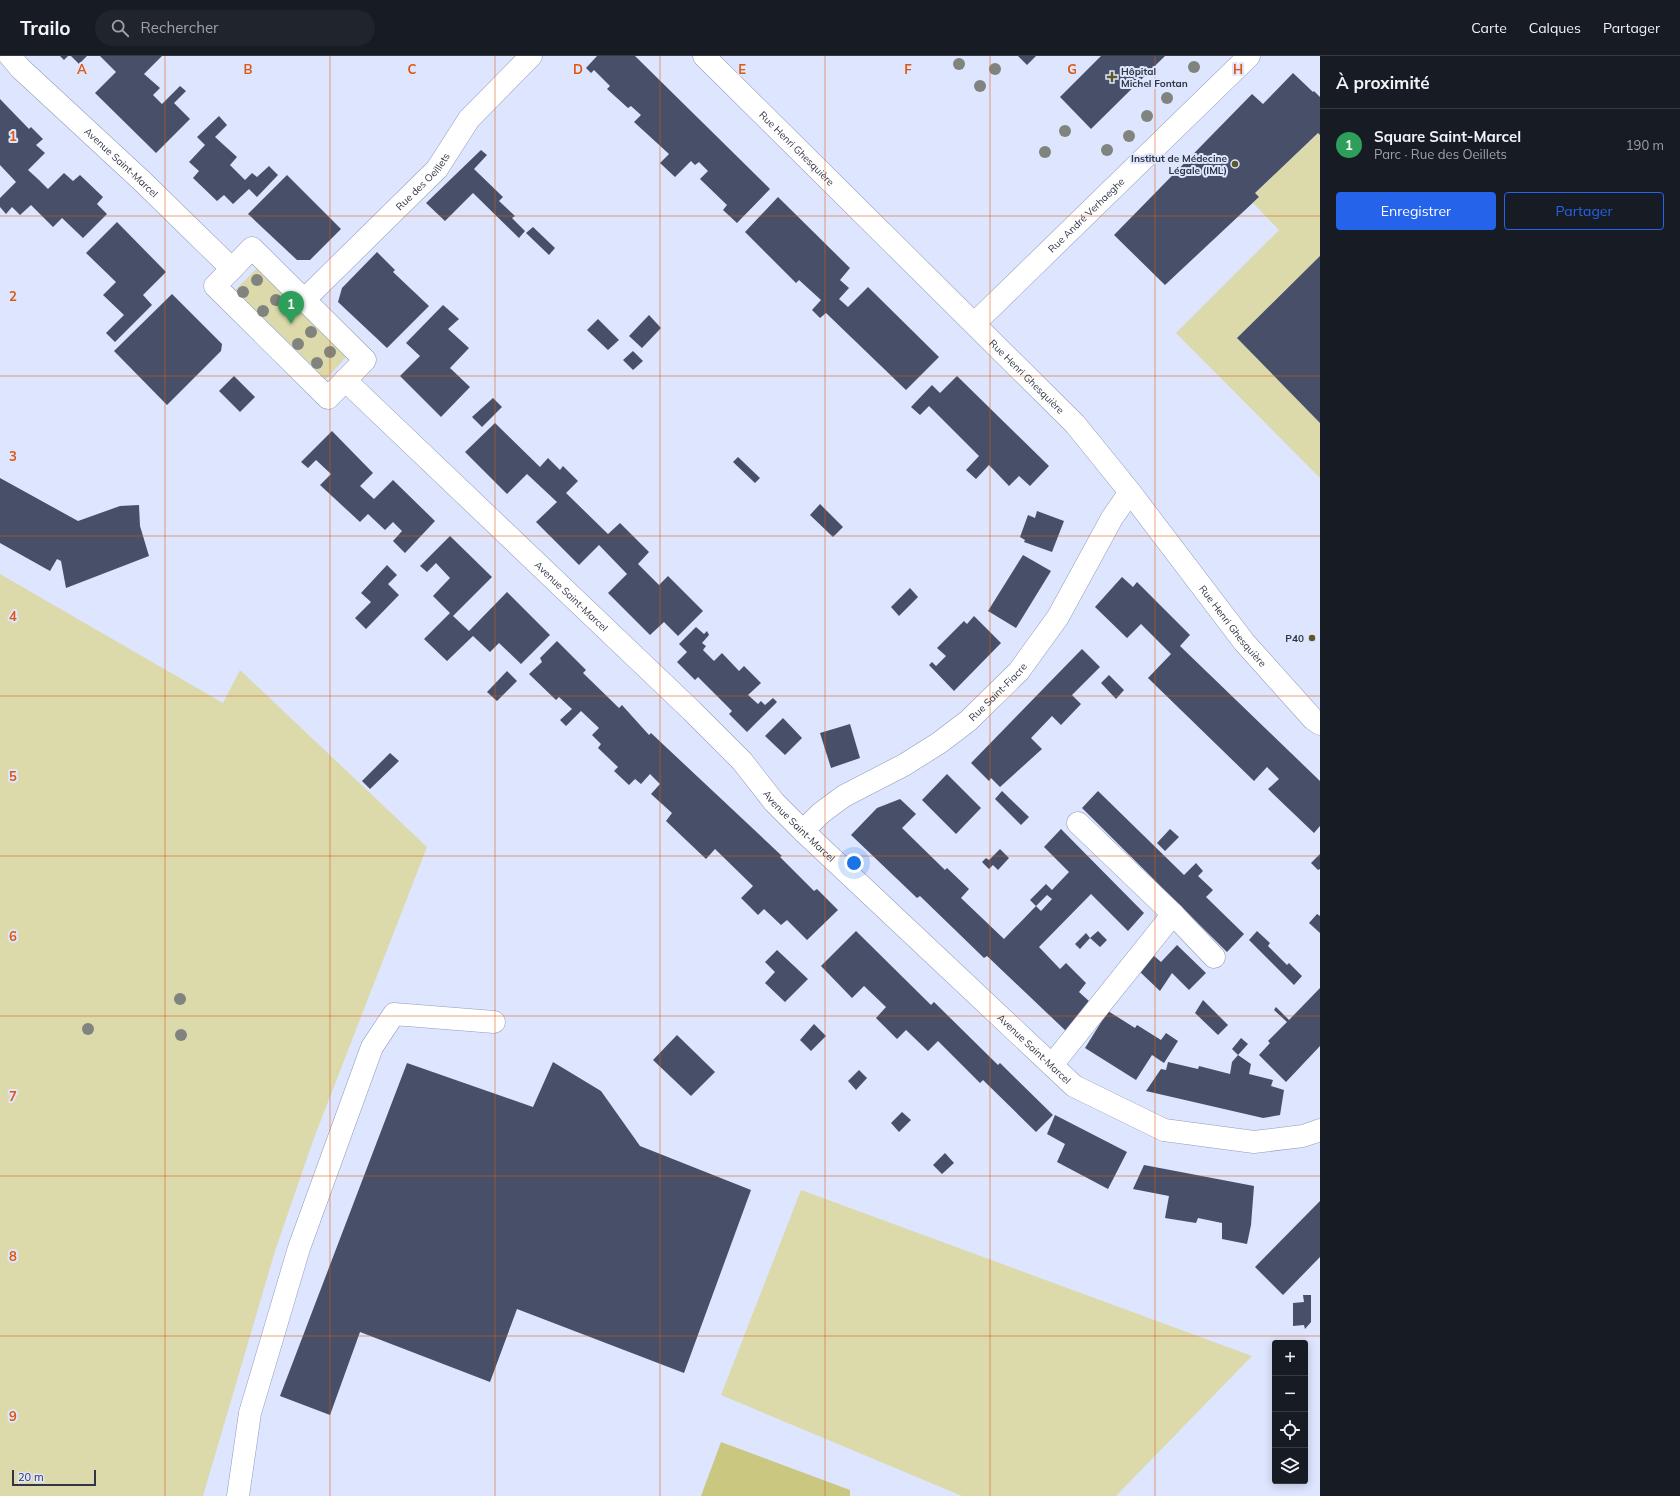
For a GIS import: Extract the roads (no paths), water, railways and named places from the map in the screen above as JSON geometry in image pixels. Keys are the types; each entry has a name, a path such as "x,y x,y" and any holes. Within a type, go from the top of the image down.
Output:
{"street":[{"name":"Avenue Saint-Marcel","path":"10,56 20,68 142,181 232,269"},
{"name":"Rue des Oeillets","path":"304,300 437,169 469,119 532,56"},
{"name":"Rue Henri Ghesquière","path":"704,56 975,323 1075,424 1130,492 1244,642 1313,719 1320,724"},
{"name":"Rue André Verhaeghe","path":"975,323 1250,56"},
{"path":"252,248 304,300 365,360 328,398 215,286 252,248"},
{"name":"Avenue Saint-Marcel","path":"346,380 692,711 742,761 774,802 803,831 1074,1086 1164,1130 1254,1142 1303,1136 1320,1130"},
{"name":"Rue Saint-Fiacre","path":"803,831 821,813 844,796 904,765 939,743 968,721 1019,672 1058,617 1112,518 1130,492"},
{"path":"1078,823 1173,914 1214,957"},
{"path":"1052,1065 1173,914"},
{"path":"238,1496 250,1413 299,1248 372,1047 394,1014 494,1022"}],"place":[{"name":"Hôpital Michel Fontan","path":"1112,77"},
{"name":"Institut de Médecine Légale (IML)","path":"1235,164"},
{"name":"Square Saint-Marcel","path":"291,324"},
{"name":"P40","path":"1312,638"}]}
